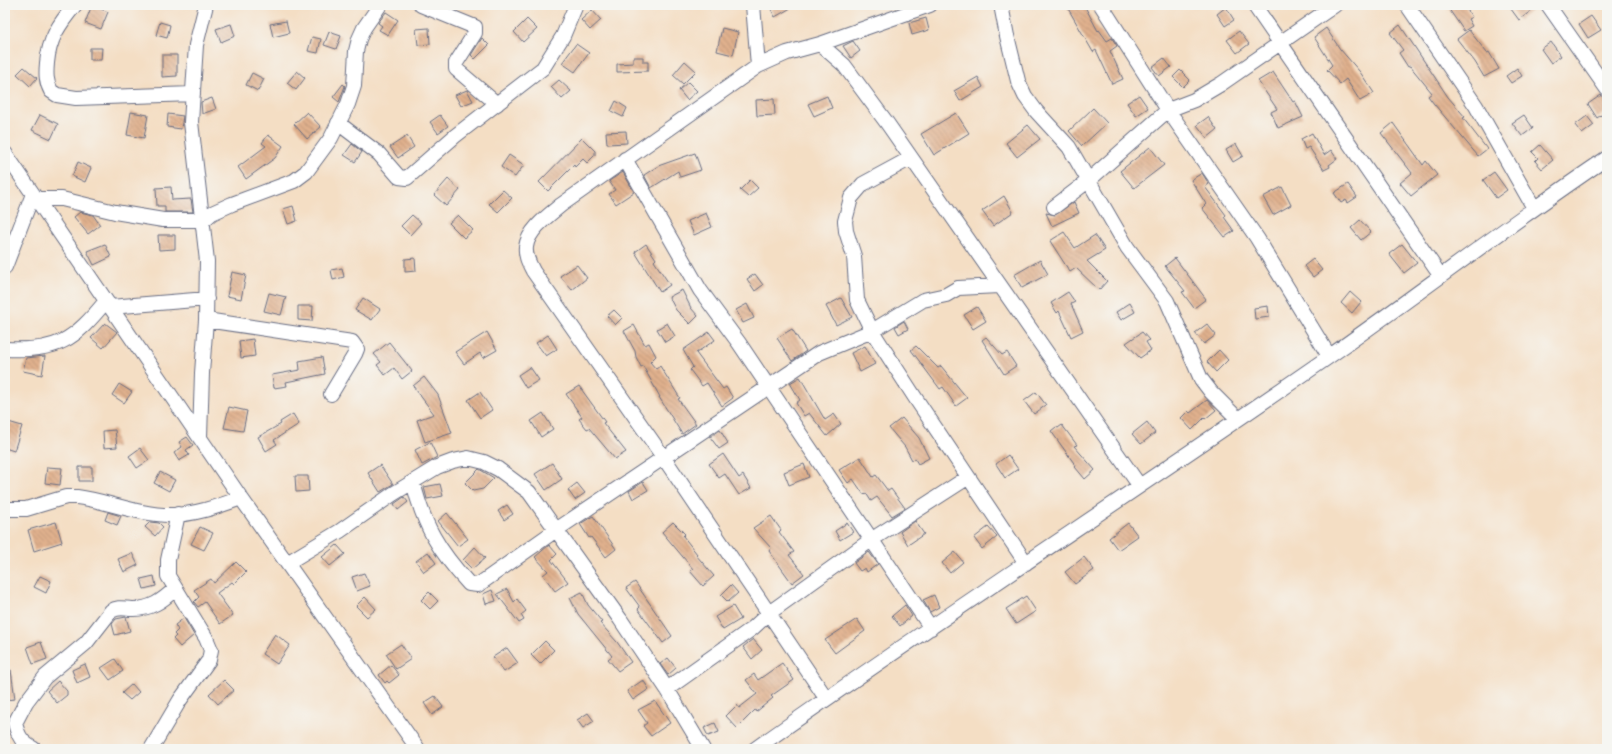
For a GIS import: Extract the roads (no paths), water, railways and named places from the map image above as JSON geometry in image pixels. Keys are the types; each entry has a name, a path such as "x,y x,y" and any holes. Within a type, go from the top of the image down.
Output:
{"street":[{"path":"75,5 59,23 50,42 46,76 51,91 58,95 76,98 193,94"},
{"path":"200,437 202,373 207,299 207,261 204,220 200,206 191,122 196,45 206,5"},
{"path":"35,196 62,199 116,212 163,220 204,220 212,213 232,204 294,181 306,172 331,138 354,86 356,51 359,39 364,28 380,5"},
{"path":"421,5 475,27 475,33 456,63 456,69 497,104"},
{"path":"338,123 379,154 403,178 407,178 455,136 543,68 560,41 576,5"},
{"path":"754,5 758,66"},
{"path":"826,698 664,458 533,271 527,258 526,247 532,234 543,221 562,205 758,66 787,53 820,44 930,5"},
{"path":"1002,5 1007,36 1018,81 1025,96 1036,111 1069,147 1128,247 1167,301 1201,379 1211,392 1238,419"},
{"path":"1101,5 1168,110 1257,238 1329,356"},
{"path":"1254,5 1440,275"},
{"path":"1054,207 1088,181 1168,110 1194,100 1221,84 1335,5"},
{"path":"1407,5 1476,106 1534,208"},
{"path":"1548,5 1607,89"},
{"path":"820,44 844,65 911,158 1138,485"},
{"path":"5,153 241,498 418,749"},
{"path":"911,158 863,184 851,198 845,221 846,231 854,256 856,296 872,331 967,478 1026,562"},
{"path":"755,749 826,698 1329,356 1534,208 1607,158"},
{"path":"625,159 692,277 931,628"},
{"path":"5,267 35,196"},
{"path":"413,482 419,507 433,539 459,573 469,584 474,586 483,582 556,530 819,353 872,331 923,300 940,296 958,288 999,286"},
{"path":"5,349 24,349 63,342 80,330 108,304 207,299"},
{"path":"206,320 352,342 355,344 355,354 331,394"},
{"path":"287,563 340,531 437,467 453,461 468,458 484,462 498,468 529,492 620,619 667,689 703,749"},
{"path":"667,689 754,628 769,612 872,540 967,478"},
{"path":"5,509 26,509 66,496 87,498 161,514 178,514 215,507 241,498"},
{"path":"152,749 171,714 210,655 210,645 168,576 167,567 178,514"},
{"path":"34,749 20,739 10,722 45,677 86,643 111,611 116,608 143,608 153,606 175,589"}]}
